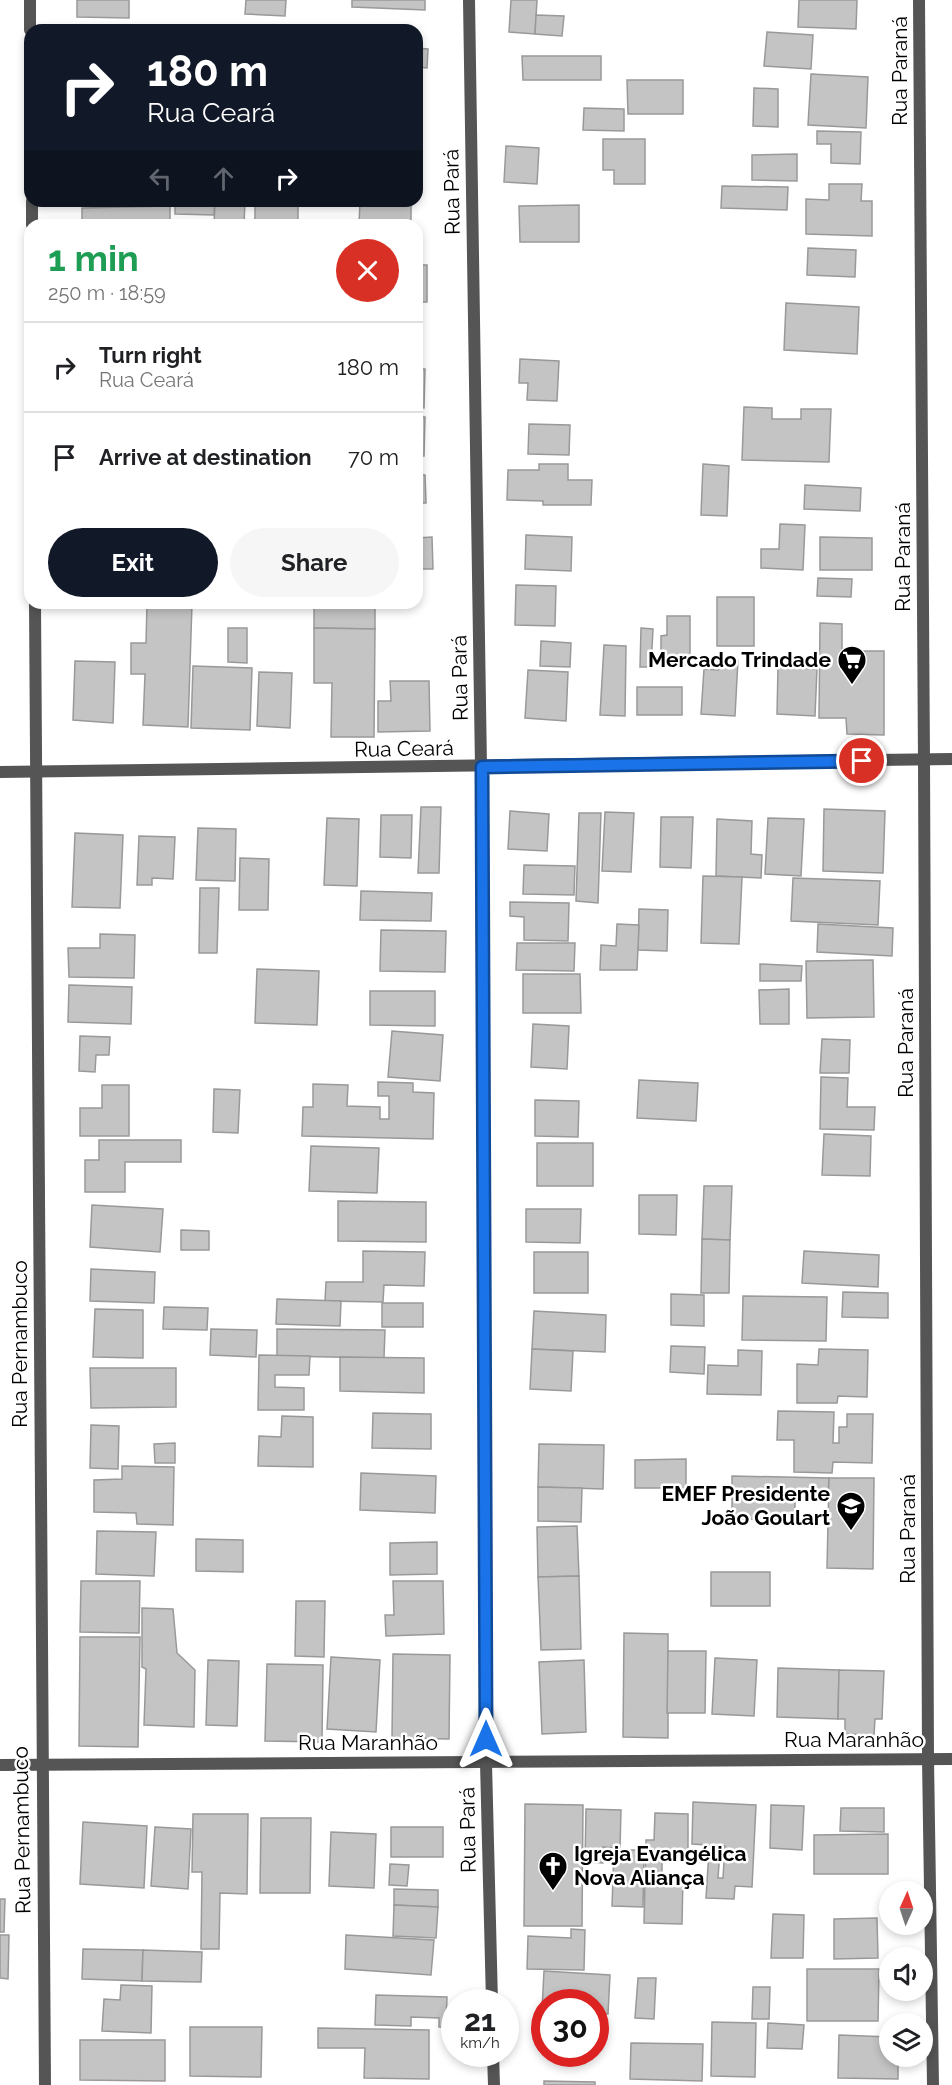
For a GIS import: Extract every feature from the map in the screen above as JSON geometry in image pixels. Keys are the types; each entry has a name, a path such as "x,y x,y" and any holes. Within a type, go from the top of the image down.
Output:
{"street":[{"path":"30,0 30,24"},
{"name":"Rua Pará","path":"469,0 482,767 486,1762 492,1989"},
{"name":"Rua Paraná","path":"919,0 928,1759 933,2085"},
{"name":"Rua Pernambuco","path":"35,609 41,1764 45,2085"},
{"name":"Rua Ceará","path":"0,772 952,759"},
{"name":"Rua Maranhão","path":"0,1765 952,1759"},
{"path":"493,2067 494,2085"}],"building":[{"path":"77,0 129,0 129,18 77,17"},
{"path":"246,0 286,0 285,16 245,14"},
{"path":"352,0 425,0 425,10 352,7"},
{"path":"511,0 537,0 535,34 509,32"},
{"path":"799,0 857,0 856,29 798,27"},
{"path":"536,15 564,16 562,36 535,34"},
{"path":"767,32 813,35 811,69 764,66"},
{"path":"423,49 428,49 427,68 423,68"},
{"path":"522,56 601,56 601,80 523,80"},
{"path":"811,74 868,77 866,128 808,125"},
{"path":"627,80 683,80 683,114 628,114"},
{"path":"754,88 778,89 778,127 753,126"},
{"path":"584,108 624,109 624,131 583,130"},
{"path":"817,131 861,132 860,164 831,163 831,144 817,144"},
{"path":"603,139 645,139 645,184 614,184 614,170 603,170"},
{"path":"506,146 539,148 537,184 504,182"},
{"path":"797,154 797,181 752,180 752,155"},
{"path":"829,184 862,184 861,201 872,201 872,236 806,234 806,199 829,200"},
{"path":"722,186 788,187 787,210 721,208"},
{"path":"579,205 579,242 520,242 519,206"},
{"path":"170,207 170,219 82,219 82,208"},
{"path":"175,207 215,207 214,215 175,214"},
{"path":"215,207 245,207 244,219 214,219"},
{"path":"255,207 298,207 298,219 255,219"},
{"path":"360,207 411,207 411,219 359,219"},
{"path":"808,248 856,250 855,277 807,275"},
{"path":"423,265 427,265 427,302 423,302"},
{"path":"786,303 859,307 857,354 784,350"},
{"path":"520,359 559,361 557,401 527,400 528,383 519,383"},
{"path":"423,369 425,369 424,408"},
{"path":"744,407 772,408 772,419 801,419 801,409 831,409 829,462 742,460"},
{"path":"423,417 425,417 424,456"},
{"path":"529,424 570,425 569,455 528,454"},
{"path":"539,464 568,464 568,480 592,480 591,505 543,505 543,501 507,500 508,470 539,470"},
{"path":"703,464 729,466 727,516 701,515"},
{"path":"423,475 425,475 426,503 423,503"},
{"path":"805,485 861,488 860,511 804,509"},
{"path":"780,524 805,525 803,570 761,568 761,549 779,549"},
{"path":"526,535 572,537 571,571 525,569"},
{"path":"432,537 433,569 423,569 423,538"},
{"path":"820,537 872,538 872,570 820,570"},
{"path":"818,578 852,579 851,597 817,596"},
{"path":"516,585 556,586 555,626 515,625"},
{"path":"717,597 754,597 754,646 717,646"},
{"path":"147,609 192,609 188,727 143,725 145,674 131,674 131,643 146,643"},
{"path":"314,609 375,609 375,629 314,628"},
{"path":"667,616 690,616 690,665 661,665 661,636 667,635"},
{"name":"Mercado Trindade","path":"820,623 842,624 842,651 884,651 884,735 847,734 846,718 819,718"},
{"path":"228,628 247,628 247,663 228,662"},
{"path":"314,628 375,629 374,737 331,737 332,683 314,683"},
{"path":"641,628 653,629 651,667 640,667"},
{"path":"541,641 571,643 570,667 540,666"},
{"path":"604,645 626,646 625,716 600,715"},
{"path":"718,659 738,660 735,716 701,714 704,669 718,670"},
{"path":"75,661 115,662 113,723 73,720"},
{"path":"193,666 252,668 250,730 191,728"},
{"path":"778,667 817,669 815,716 777,714"},
{"path":"528,670 568,672 566,721 525,718"},
{"path":"259,672 292,673 290,728 257,726"},
{"path":"390,681 429,681 430,731 378,732 378,701 391,701"},
{"path":"637,687 682,687 682,715 637,715"},
{"path":"421,807 441,807 439,873 418,873"},
{"path":"824,809 885,811 883,873 823,871"},
{"path":"510,811 549,814 547,851 508,849"},
{"path":"605,812 634,813 631,872 602,871"},
{"path":"579,813 601,813 598,903 576,901"},
{"path":"381,815 412,815 411,858 380,857"},
{"path":"661,817 693,817 691,868 660,867"},
{"path":"327,818 359,819 357,886 324,885"},
{"path":"768,818 804,819 801,876 765,874"},
{"path":"717,819 752,821 751,854 762,855 761,878 716,876"},
{"path":"198,828 236,829 235,881 196,880"},
{"path":"75,833 123,835 120,908 72,907"},
{"path":"139,836 175,837 173,879 152,878 152,885 137,885"},
{"path":"240,858 269,859 268,910 239,910"},
{"path":"524,865 575,866 574,895 523,894"},
{"path":"703,876 742,877 739,944 701,943"},
{"path":"793,878 880,881 878,925 791,921"},
{"path":"200,888 219,888 217,953 199,953"},
{"path":"361,891 432,893 431,921 360,920"},
{"path":"510,902 569,903 568,941 524,940 524,917 510,916"},
{"path":"639,909 668,910 667,951 638,950"},
{"path":"617,924 639,925 637,970 600,970 601,945 616,946"},
{"path":"818,924 893,928 892,956 817,952"},
{"path":"381,930 446,931 445,972 380,971"},
{"path":"100,934 135,935 134,978 69,977 68,948 100,948"},
{"path":"517,943 575,943 574,971 516,970"},
{"path":"873,960 874,1017 807,1018 806,961"},
{"path":"760,964 802,966 801,981 760,981"},
{"path":"257,969 319,971 317,1025 255,1023"},
{"path":"523,974 580,974 581,1013 523,1013"},
{"path":"69,985 132,987 131,1024 68,1022"},
{"path":"789,989 789,1024 760,1024 759,990"},
{"path":"370,991 435,991 435,1026 370,1025"},
{"path":"533,1024 569,1026 567,1069 531,1067"},
{"path":"392,1031 443,1035 440,1081 388,1077"},
{"path":"80,1036 110,1037 109,1055 96,1055 95,1072 79,1071"},
{"path":"822,1039 850,1040 849,1073 820,1073"},
{"path":"821,1077 848,1078 847,1107 875,1107 874,1130 820,1129"},
{"path":"639,1080 698,1083 696,1121 637,1118"},
{"path":"378,1082 413,1083 413,1092 434,1093 433,1139 302,1136 303,1107 313,1107 313,1084 348,1085 347,1106 380,1107 380,1119 389,1119 389,1096 378,1096"},
{"path":"102,1085 129,1085 129,1136 80,1136 80,1108 102,1108"},
{"path":"214,1089 240,1090 238,1133 213,1132"},
{"path":"535,1100 579,1101 578,1137 535,1136"},
{"path":"824,1134 871,1136 870,1176 822,1175"},
{"path":"99,1140 181,1140 181,1162 125,1162 125,1192 85,1192 85,1160 99,1160"},
{"path":"537,1143 593,1143 593,1186 537,1186"},
{"path":"311,1146 379,1148 377,1193 309,1191"},
{"path":"704,1186 732,1186 730,1240 702,1239"},
{"path":"639,1195 677,1195 676,1235 639,1234"},
{"path":"338,1201 426,1202 426,1242 338,1241"},
{"path":"92,1205 163,1209 160,1252 90,1247"},
{"path":"526,1209 581,1209 580,1243 526,1242"},
{"path":"181,1230 209,1231 209,1250 181,1250"},
{"path":"702,1239 730,1240 729,1293 701,1293"},
{"path":"363,1251 425,1252 424,1286 384,1285 383,1302 325,1301 326,1282 363,1282"},
{"path":"804,1251 879,1255 878,1287 802,1283"},
{"path":"534,1252 588,1252 588,1293 534,1293"},
{"path":"91,1269 155,1272 154,1303 90,1301"},
{"path":"843,1292 888,1293 888,1318 842,1317"},
{"path":"671,1294 704,1295 704,1326 671,1325"},
{"path":"743,1296 827,1297 826,1341 742,1340"},
{"path":"277,1299 341,1301 340,1326 276,1324"},
{"path":"382,1303 423,1303 423,1327 382,1327"},
{"path":"164,1307 208,1308 207,1330 163,1329"},
{"path":"95,1309 143,1310 143,1358 93,1357"},
{"path":"534,1311 606,1315 605,1352 532,1349"},
{"path":"211,1329 257,1330 256,1357 210,1355"},
{"path":"277,1329 385,1330 384,1358 277,1356"},
{"path":"671,1346 705,1347 704,1374 670,1372"},
{"path":"532,1349 573,1351 571,1391 530,1389"},
{"path":"819,1349 868,1350 867,1397 838,1396 837,1403 797,1403 797,1364 818,1365"},
{"path":"738,1350 762,1351 761,1395 707,1394 708,1365 738,1366"},
{"path":"259,1355 310,1356 309,1375 275,1375 275,1387 304,1388 304,1410 258,1410"},
{"path":"340,1357 424,1358 424,1393 340,1391"},
{"path":"90,1368 176,1368 176,1407 91,1408"},
{"path":"778,1411 834,1412 833,1443 839,1443 839,1427 847,1427 847,1414 873,1414 872,1463 833,1462 832,1473 794,1472 794,1440 777,1440"},
{"path":"373,1413 431,1414 431,1449 372,1448"},
{"path":"282,1416 313,1417 313,1467 258,1466 259,1436 281,1437"},
{"path":"91,1425 119,1426 118,1469 90,1468"},
{"path":"175,1443 175,1463 155,1463 154,1444"},
{"path":"539,1444 604,1445 603,1489 538,1487"},
{"path":"686,1459 686,1488 635,1488 635,1460"},
{"path":"122,1466 174,1467 173,1525 137,1524 136,1513 94,1512 94,1480 122,1479"},
{"path":"361,1473 436,1476 435,1513 360,1510"},
{"path":"732,1476 829,1478 828,1497 795,1497 795,1520 732,1519"},
{"name":"EMEF Presidente João Goulart","path":"829,1478 874,1478 873,1569 827,1568"},
{"path":"538,1487 582,1488 581,1522 538,1521"},
{"path":"577,1526 579,1576 538,1577 537,1527"},
{"path":"97,1531 156,1532 154,1576 96,1574"},
{"path":"196,1539 243,1540 243,1572 196,1571"},
{"path":"437,1542 437,1574 390,1575 390,1543"},
{"path":"711,1572 770,1572 770,1606 711,1606"},
{"path":"579,1576 581,1649 541,1650 538,1577"},
{"path":"81,1581 140,1581 139,1633 80,1632"},
{"path":"393,1581 443,1581 444,1634 386,1636 385,1615 394,1615"},
{"path":"296,1601 325,1601 324,1657 295,1656"},
{"path":"142,1608 173,1609 177,1653 195,1670 194,1727 144,1725 146,1669 142,1667"},
{"path":"624,1633 668,1634 668,1738 623,1737"},
{"path":"80,1637 140,1637 138,1747 79,1746"},
{"path":"668,1651 706,1651 705,1713 667,1713"},
{"path":"393,1654 450,1655 449,1739 392,1738"},
{"path":"331,1657 380,1660 376,1732 327,1729"},
{"path":"715,1658 757,1660 754,1716 712,1714"},
{"path":"208,1660 239,1661 237,1726 206,1725"},
{"path":"584,1660 586,1732 542,1734 539,1662"},
{"path":"267,1664 323,1665 322,1742 265,1741"},
{"path":"778,1668 839,1670 838,1719 777,1717"},
{"path":"839,1670 884,1671 882,1719 875,1719 874,1735 845,1734 845,1719 838,1719"},
{"path":"693,1802 756,1805 752,1887 735,1886 734,1899 706,1898 709,1850 720,1850 718,1878 723,1878 725,1846 692,1844"},
{"name":"Igreja Evangélica Nova Aliança","path":"525,1804 583,1805 582,1926 524,1926"},
{"path":"771,1805 804,1806 802,1850 770,1848"},
{"path":"841,1808 884,1808 884,1832 840,1831"},
{"path":"586,1809 621,1810 620,1848 603,1847 603,1863 585,1862"},
{"path":"655,1813 688,1814 688,1855 662,1854 662,1875 683,1876 682,1924 644,1923 646,1840 654,1840"},
{"path":"193,1814 248,1814 247,1894 220,1893 219,1949 201,1949 202,1872 192,1872"},
{"path":"261,1818 311,1818 310,1893 260,1893"},
{"path":"83,1822 147,1826 144,1888 80,1884"},
{"path":"155,1827 191,1829 188,1889 151,1886"},
{"path":"391,1827 443,1827 443,1857 391,1857"},
{"path":"331,1832 376,1834 374,1888 329,1886"},
{"path":"888,1834 888,1874 814,1874 814,1835"},
{"path":"614,1850 644,1850 643,1907 612,1906"},
{"path":"390,1864 409,1865 407,1886 389,1885"},
{"path":"394,1889 438,1890 438,1907 394,1905"},
{"path":"0,1899 5,1899 4,1932 0,1932"},
{"path":"394,1905 438,1907 436,1938 393,1936"},
{"path":"773,1914 804,1915 803,1958 771,1958"},
{"path":"877,1918 878,1958 834,1959 834,1919"},
{"path":"571,1929 585,1930 584,1970 527,1969 528,1936 571,1938"},
{"path":"0,1935 9,1935 8,1979 0,1978"},
{"path":"346,1935 434,1940 431,1975 345,1969"},
{"path":"83,1949 143,1950 142,1981 82,1979"},
{"path":"143,1950 202,1952 201,1982 142,1981"},
{"path":"807,1969 879,1969 878,2021 807,2021"},
{"path":"544,1971 610,1975 609,1994 609,1989 543,1989"},
{"path":"638,1978 656,1978 654,2019 635,2018"},
{"path":"121,1985 152,1986 151,2033 102,2031 104,1999 120,2000"},
{"path":"753,1987 770,1987 769,2019 752,2019"},
{"path":"376,1995 441,1997 441,2027 439,2027 439,2018 411,2017 411,2026 375,2025"},
{"path":"712,2022 756,2023 755,2077 711,2076"},
{"path":"768,2023 804,2025 802,2049 767,2048"},
{"path":"190,2027 262,2027 261,2077 190,2076"},
{"path":"318,2028 429,2030 429,2079 364,2078 365,2048 318,2048"},
{"path":"839,2035 879,2037 879,2067 898,2067 898,2079 838,2078"},
{"path":"80,2040 165,2040 165,2081 80,2080"},
{"path":"631,2043 703,2044 702,2081 630,2079"},
{"path":"544,2081 595,2082 595,2085 544,2085"}],"place":[{"name":"Mercado Trindade","path":"852,686"},
{"name":"EMEF Presidente João Goulart","path":"851,1532"},
{"name":"Igreja Evangélica Nova Aliança","path":"553,1892"}],"route":[{"path":"486,1739 482,767 862,761"}]}
